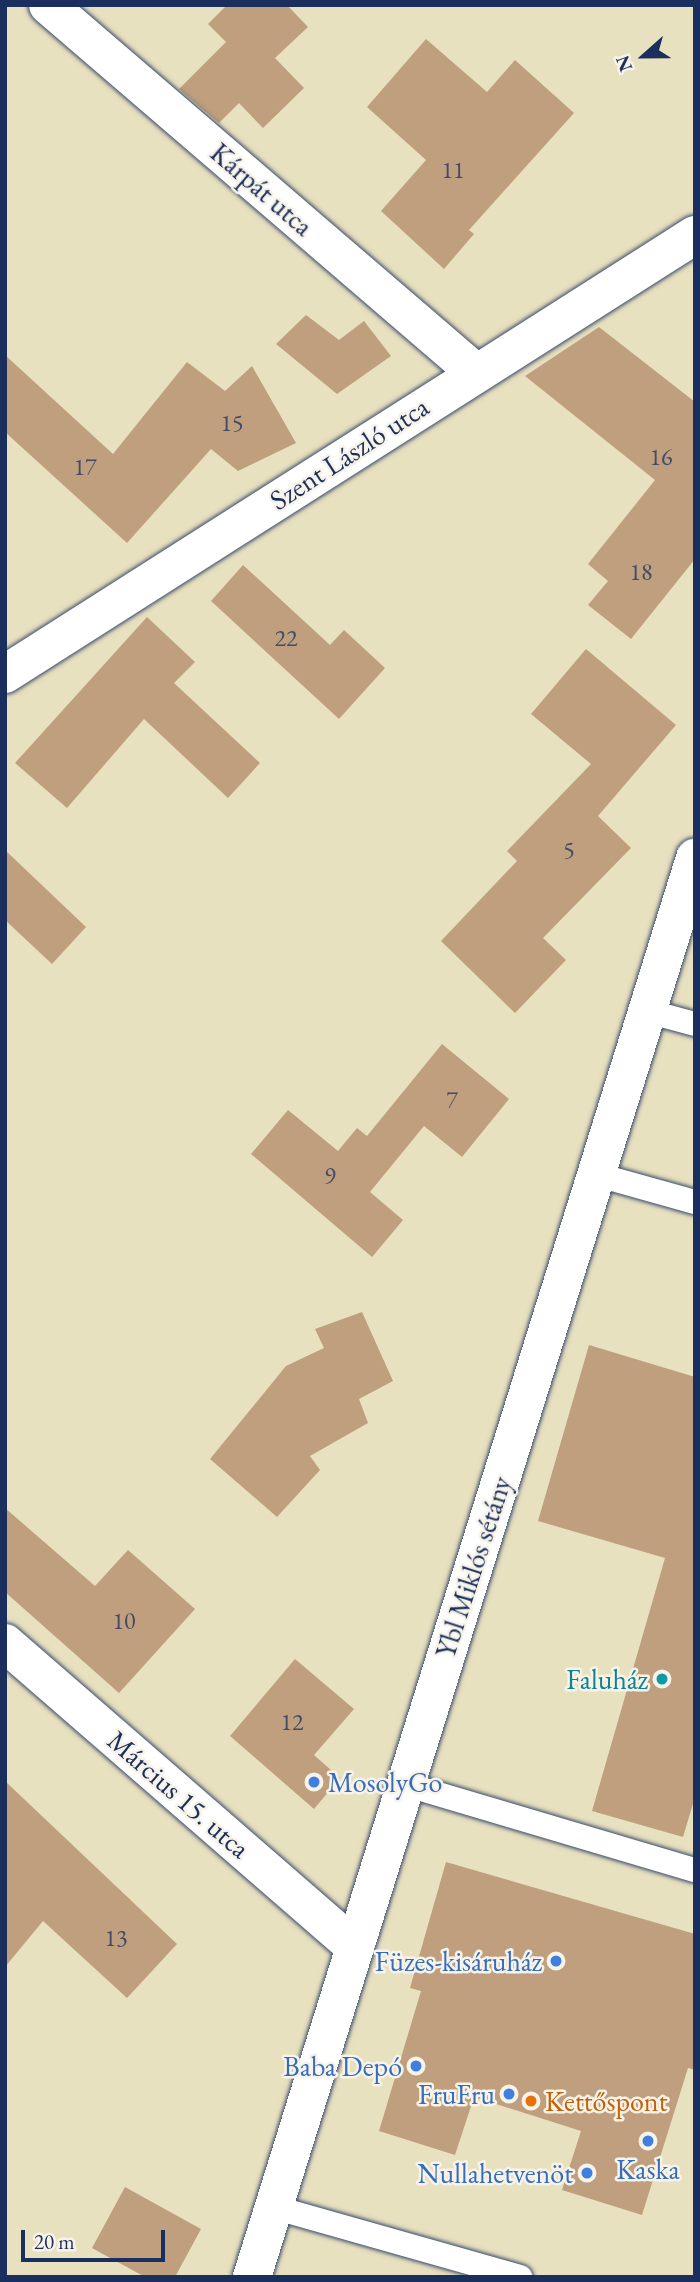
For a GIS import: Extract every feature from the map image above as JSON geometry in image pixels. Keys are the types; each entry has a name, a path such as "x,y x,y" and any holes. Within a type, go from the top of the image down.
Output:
{"street":[{"name":"Kárpát utca","path":"48,5 475,372"},
{"name":"Szent László utca","path":"5,674 475,372 695,235"},
{"name":"Ybl Miklós sétány","path":"252,2277 353,1945 598,1175 695,858"},
{"name":"Március 15. utca","path":"5,1643 353,1945"}],"lane":[{"path":"647,1012 695,1024"},
{"path":"598,1175 695,1202"},
{"path":"404,1784 695,1870"},
{"path":"273,2207 520,2277"}],"building":[{"path":"227,5 287,5 308,27 275,58 304,88 263,128 239,103 219,123 179,89 226,42 208,24"},
{"path":"426,39 487,92 515,60 574,113 469,230 474,234 444,269 381,211 426,160 367,107"},
{"path":"306,315 339,340 364,321 391,356 337,394 276,344"},
{"path":"599,327 695,402 695,559 631,639 588,605 608,581 588,564 655,480 525,376"},
{"path":"5,355 113,454 187,362 225,391 252,366 296,443 238,471 211,449 127,543 5,432"},
{"path":"243,565 330,645 344,630 385,668 339,719 211,601"},
{"path":"147,617 195,662 174,683 260,763 228,798 144,719 67,808 15,763"},
{"path":"586,649 676,725 598,816 631,848 543,938 566,960 515,1013 441,941 517,861 507,851 591,764 531,714"},
{"path":"5,850 86,927 52,964 5,920"},
{"path":"442,1044 509,1099 462,1157 424,1126 370,1192 403,1220 372,1257 251,1154 288,1110 338,1151 357,1128 367,1136"},
{"path":"362,1312 393,1381 359,1399 368,1423 310,1456 320,1470 277,1517 210,1459 286,1366 324,1348 315,1329"},
{"name":"Faluház","path":"589,1345 695,1377 695,1797 683,1837 592,1811 665,1558 538,1521"},
{"path":"5,1508 95,1586 128,1550 195,1609 119,1693 5,1592"},
{"path":"295,1659 354,1709 314,1755 340,1778 314,1809 230,1736"},
{"path":"5,1781 177,1944 127,1998 43,1921 5,1967"},
{"path":"446,1862 695,1934 695,2070 688,2068 642,2215 562,2190 581,2131 474,2097 455,2155 379,2131 421,1991 410,1988"},
{"path":"125,2187 201,2229 175,2277 145,2277 92,2248"}],"place":[{"name":"Faluház","path":"662,1679"},
{"name":"MosolyGo","path":"314,1782"},
{"name":"Füzes-kisáruház","path":"556,1961"},
{"name":"Baba Depó","path":"416,2066"},
{"name":"FruFru","path":"509,2094"},
{"name":"Kettőspont","path":"531,2101"},
{"name":"Kaska","path":"648,2141"},
{"name":"Nullahetvenöt","path":"587,2173"}]}
